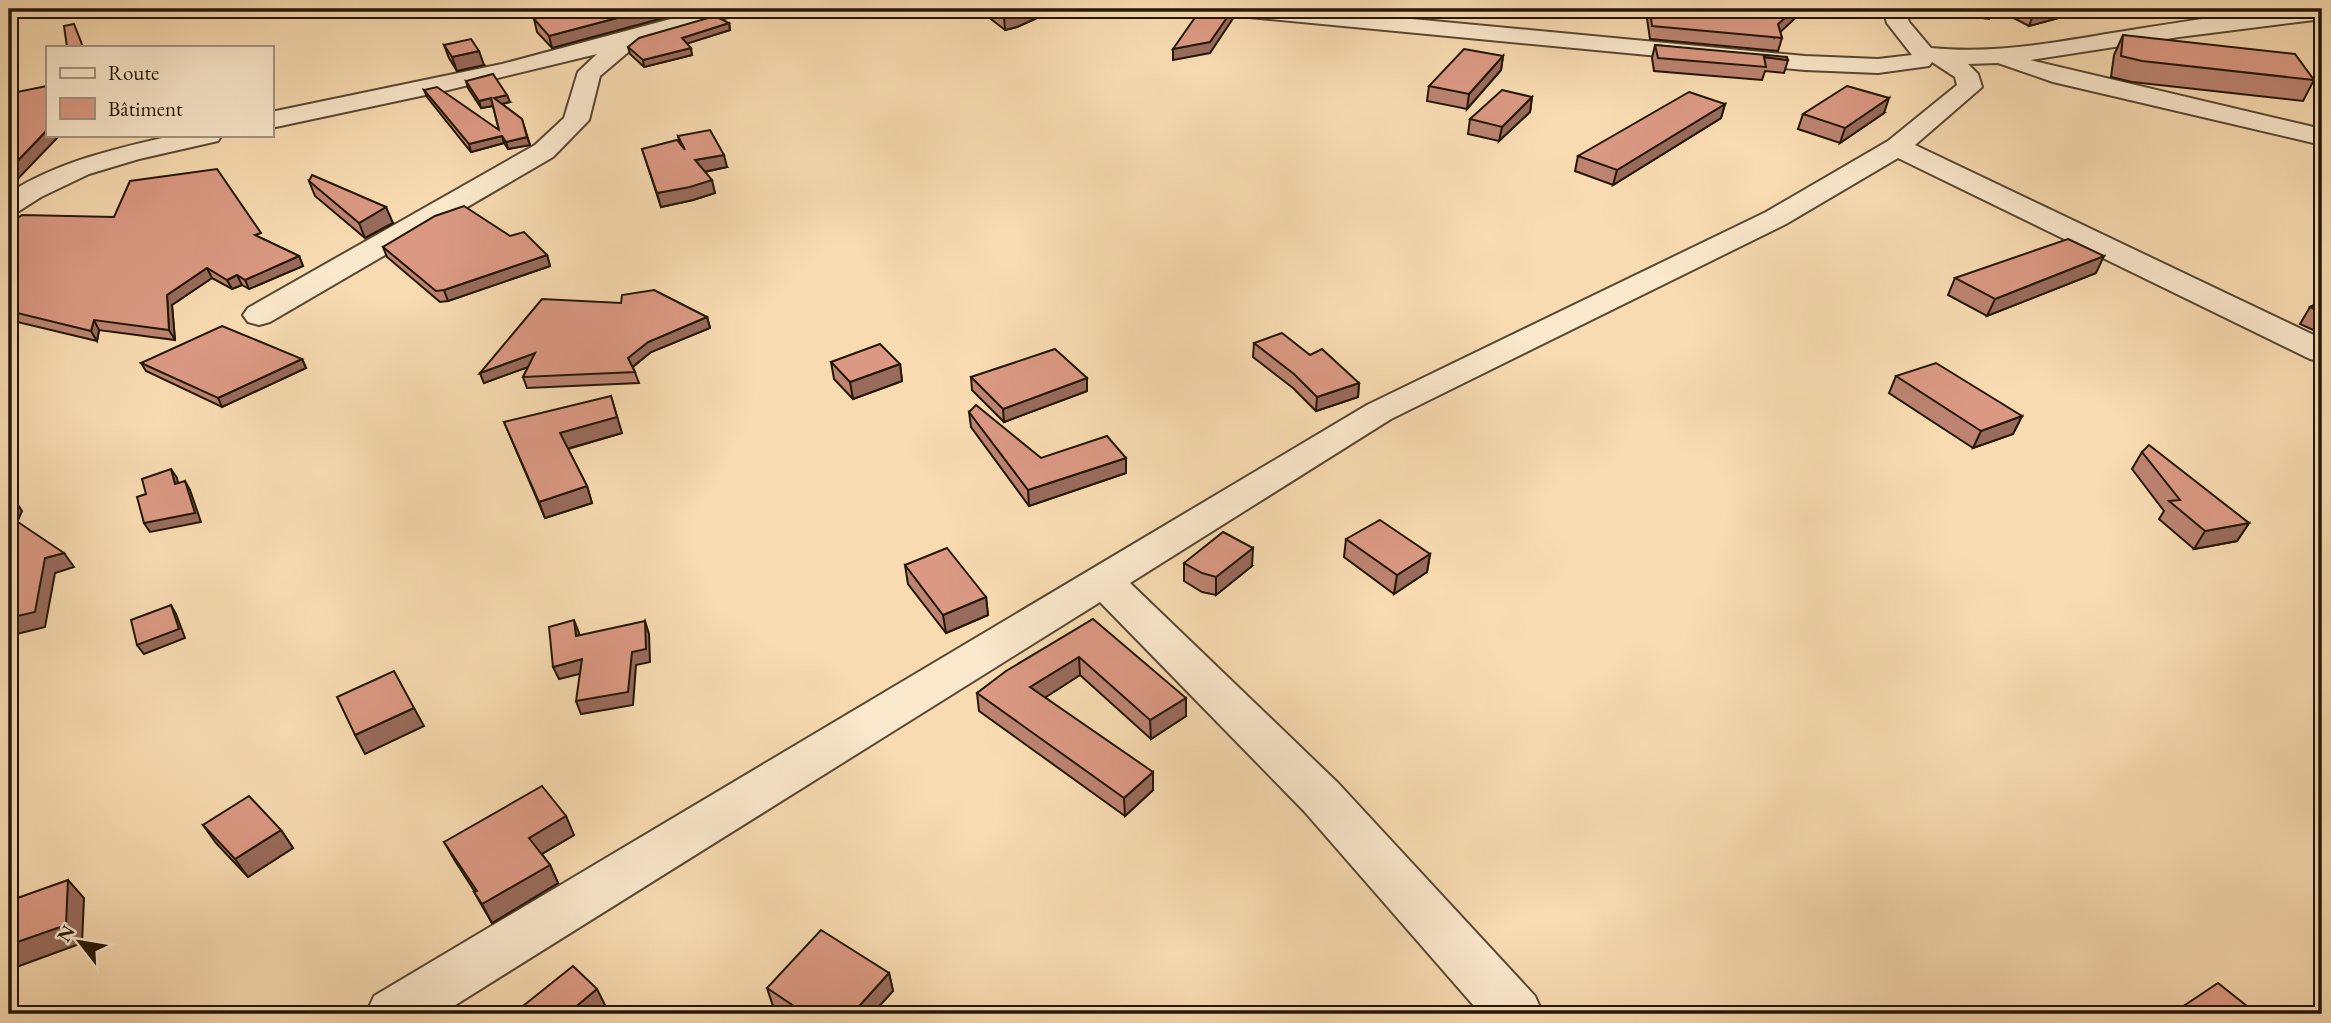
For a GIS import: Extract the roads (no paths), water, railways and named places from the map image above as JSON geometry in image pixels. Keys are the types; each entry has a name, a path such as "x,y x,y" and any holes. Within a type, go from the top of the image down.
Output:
{"street":[{"path":"273,120 397,95 631,38 730,9"},
{"path":"1239,9 1805,63 1864,66 1908,64 1933,55 1995,57 2203,26 2322,12"},
{"path":"393,1014 1378,412 1776,218 1897,147 1970,87 1966,74 1933,55 1898,23 1894,9"},
{"path":"259,315 544,151 576,120 590,72 631,38"},
{"path":"1995,57 2062,77 2322,136"},
{"path":"9,205 28,191 63,175 123,155 205,136"},
{"path":"1897,147 2322,352"},
{"path":"1102,580 1321,797 1516,1014"}]}
